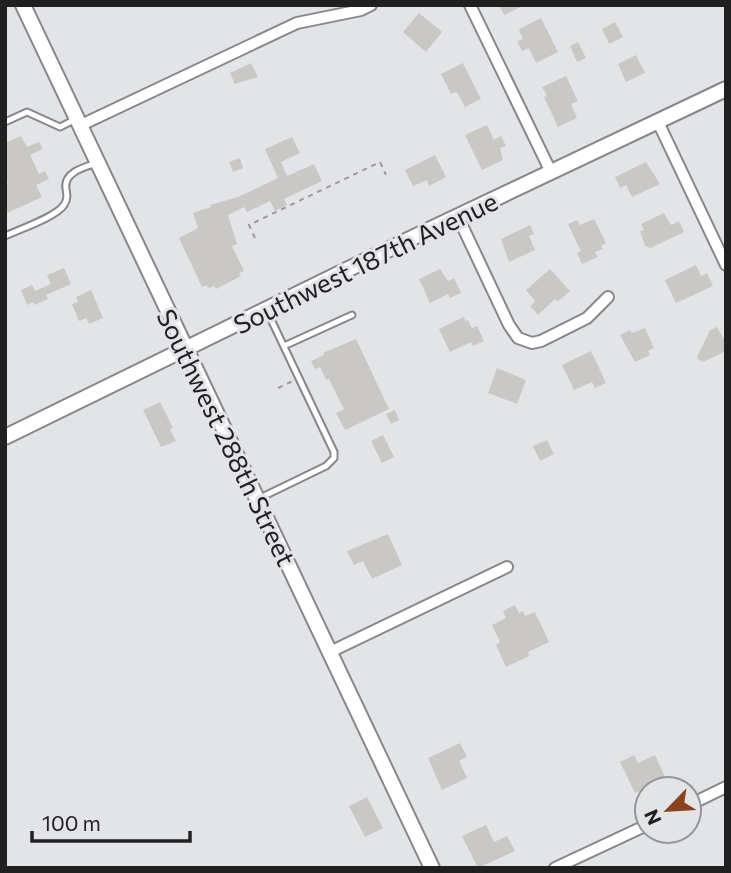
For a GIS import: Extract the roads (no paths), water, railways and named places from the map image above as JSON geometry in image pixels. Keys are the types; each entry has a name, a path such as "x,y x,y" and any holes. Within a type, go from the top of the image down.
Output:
{"street":[{"name":"Southwest 288th Street","path":"23,5 432,868"},
{"path":"78,123 297,23 361,10 371,5"},
{"path":"470,5 551,172"},
{"name":"Southwest 187th Avenue","path":"5,437 726,89"},
{"path":"658,122 726,265"},
{"path":"458,217 509,326 518,338 533,343 549,337 587,318 608,297"},
{"path":"330,652 508,567"},
{"path":"703,799 726,788"},
{"path":"555,868 633,832"}],"lane":[{"path":"5,122 27,112 60,127 78,123"},
{"path":"5,236 60,209 66,200 65,183 69,176 97,163"},
{"path":"258,499 327,466 334,458 334,452 266,309"},
{"path":"284,346 352,315"}]}
